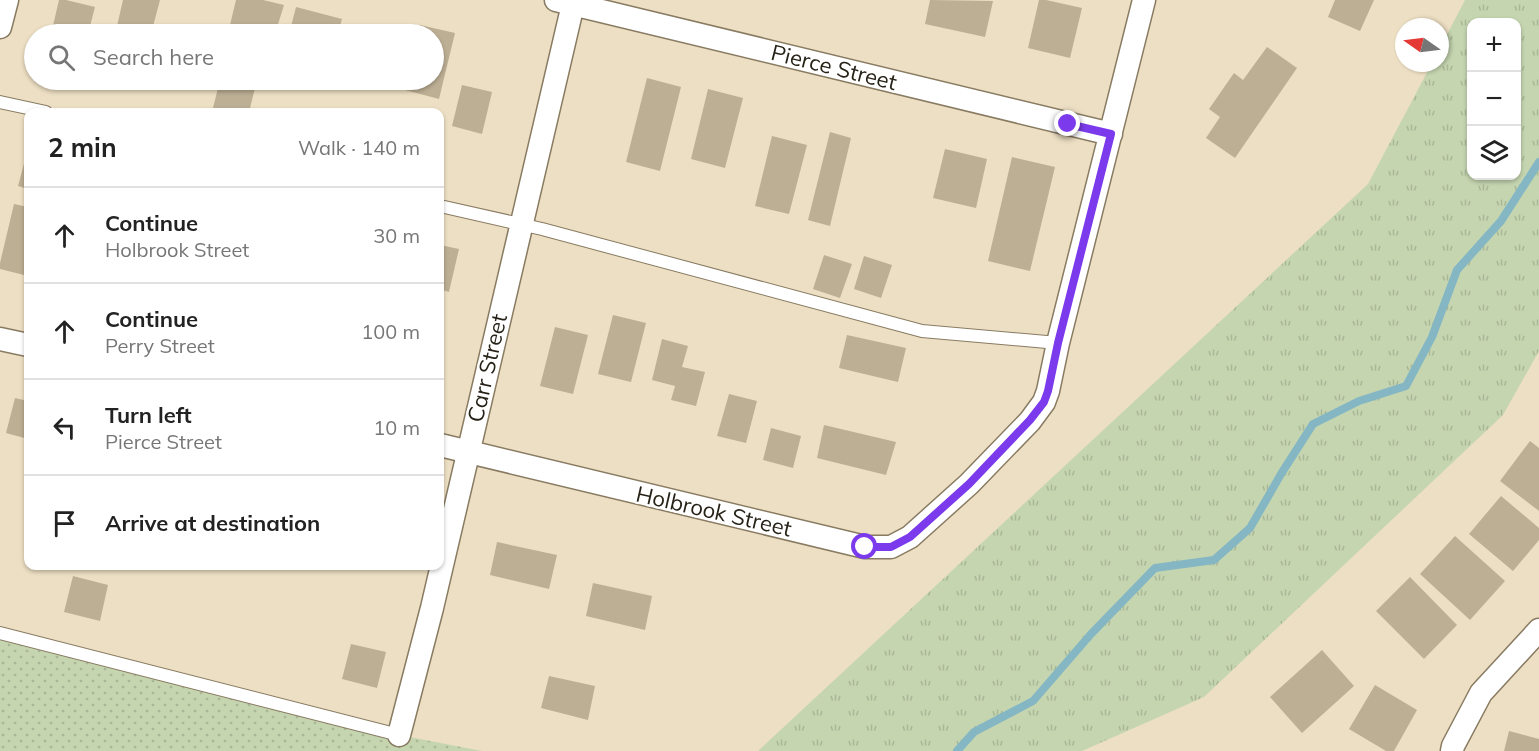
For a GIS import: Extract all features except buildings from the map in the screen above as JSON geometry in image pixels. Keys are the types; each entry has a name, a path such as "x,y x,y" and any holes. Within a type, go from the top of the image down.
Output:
{"street":[{"path":"0,27 7,0"},
{"name":"Holbrook Street","path":"444,446 865,547 891,547 910,537 969,484 1030,420 1044,402 1144,0"},
{"name":"Pierce Street","path":"568,1 1111,134"},
{"name":"Carr Street","path":"444,556 521,225 568,1"},
{"path":"0,339 24,344"},
{"name":"Carr Street","path":"399,735 441,570"},
{"path":"1452,751 1481,693 1539,630"}],"lane":[{"path":"0,102 28,108"},
{"path":"444,207 542,229 922,331 1058,343"},
{"path":"0,633 399,735"}],"green space":[{"path":"1465,0 1539,0 1539,351 1503,415 1204,697 1082,751 758,751 1368,184 1427,72 1449,72 1449,31"},
{"path":"0,633 399,735 482,751 0,751"}],"waterway":[{"path":"957,751 974,732 1033,701 1091,634 1155,568 1214,560 1250,528 1313,424 1359,401 1406,386 1432,337 1457,270 1501,221 1539,162"}],"route":[{"path":"865,547 891,547 910,537 969,484 1030,420 1044,402 1111,134 1068,124"}]}
